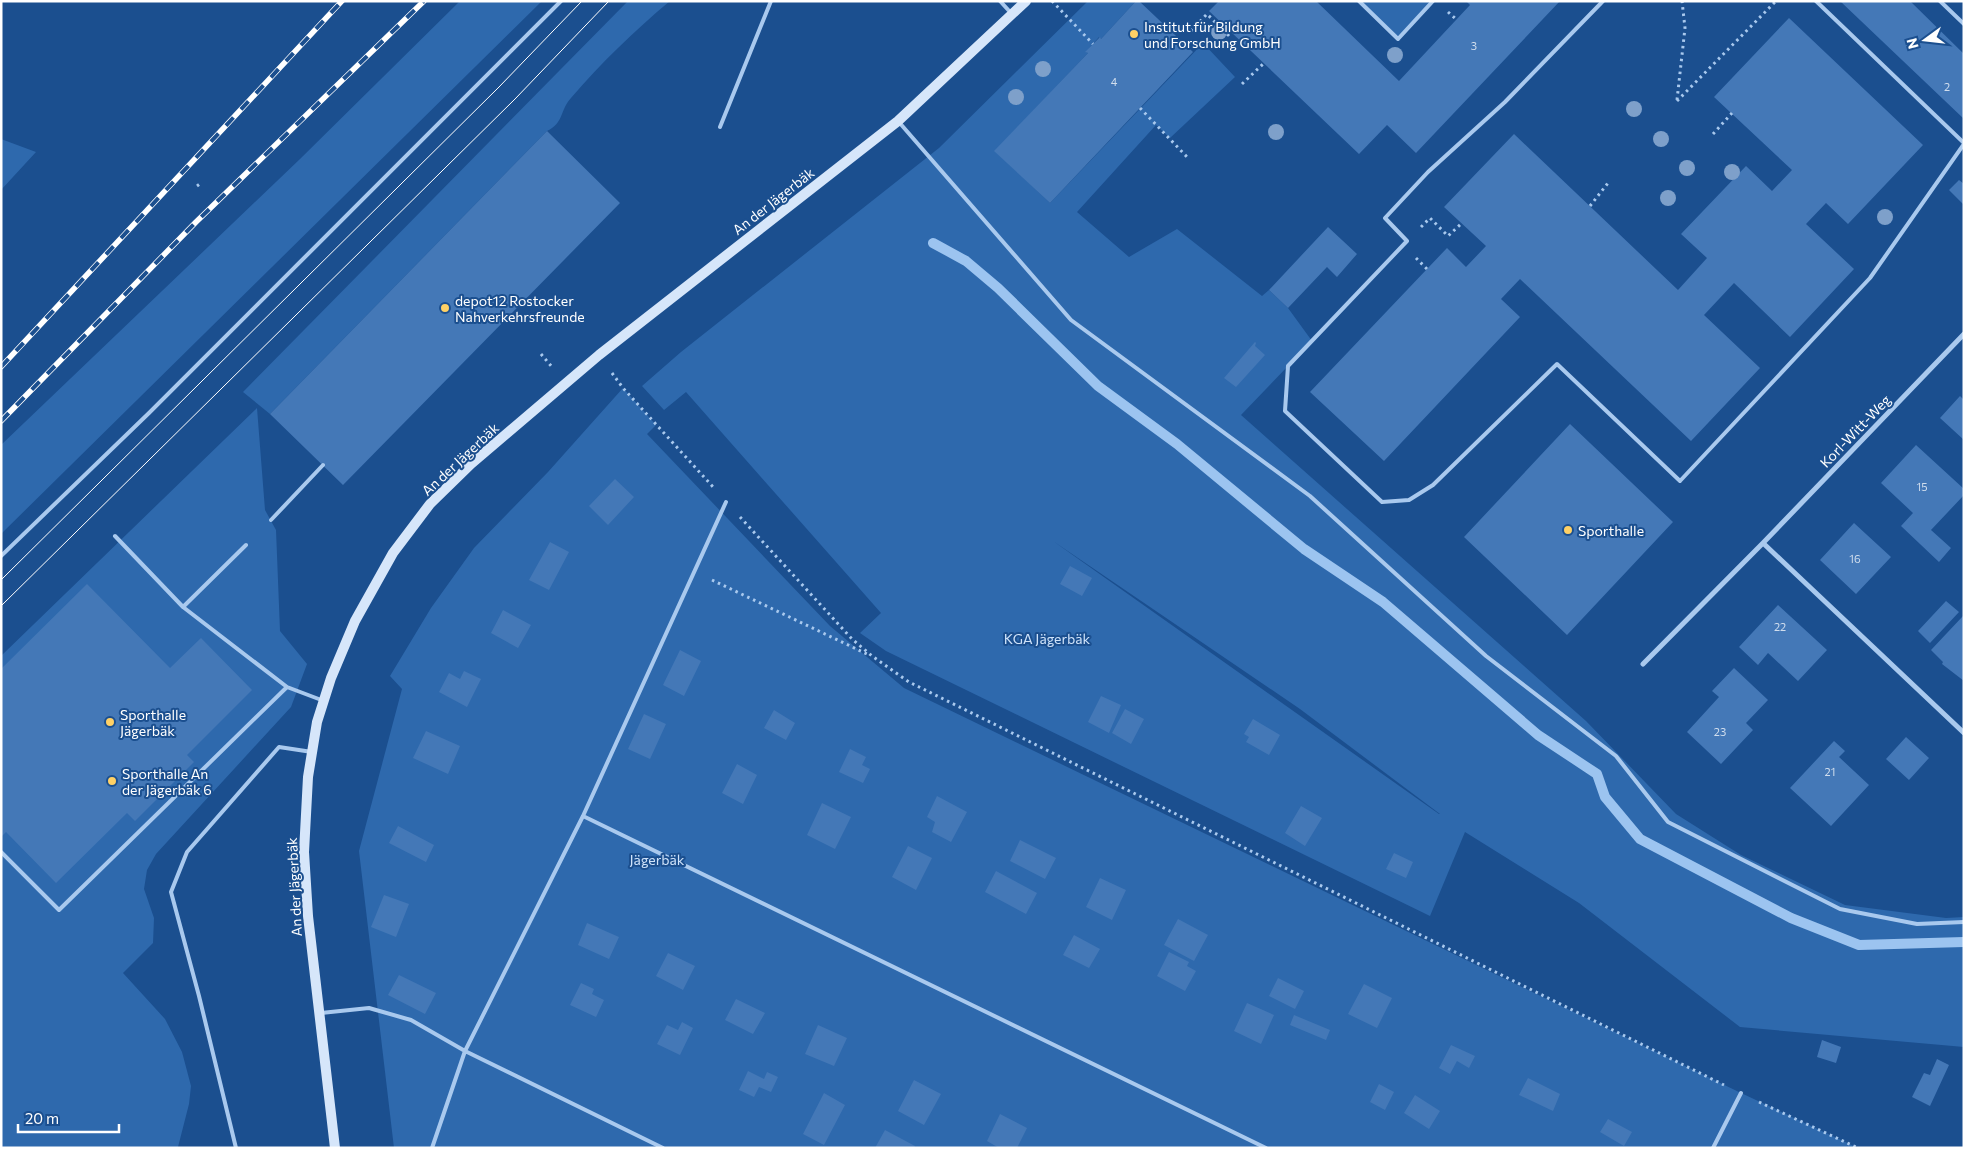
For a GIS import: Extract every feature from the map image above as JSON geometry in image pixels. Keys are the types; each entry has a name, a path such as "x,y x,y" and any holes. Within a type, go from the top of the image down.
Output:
{"street":[{"name":"An der Jägerbäk","path":"335,1148 308,916 304,852 308,777 317,722 331,678 355,620 393,553 430,504 471,464 599,355 898,121 1026,1"},
{"name":"Korl-Witt-Weg","path":"1643,664 1763,543 1964,334"},
{"path":"1763,543 1964,733"}],"lane":[{"path":"1,556 149,413 561,1"},
{"path":"720,127 770,1"},
{"path":"1000,1 1013,14"},
{"path":"1359,1 1398,39 1433,1"},
{"path":"1603,1 1505,102 1428,172 1385,218 1407,241 1288,366 1285,411 1382,502 1409,500 1433,485 1557,364 1680,481 1870,278 1964,144 1816,1"},
{"path":"1940,1 1964,24"},
{"path":"898,121 1071,320 1310,496 1486,656 1616,756 1668,822 1840,909 1917,924 1964,922"},
{"path":"271,520 323,465"},
{"path":"432,1148 465,1051 583,816 726,502"},
{"path":"115,536 183,606 287,687 324,701"},
{"path":"183,606 246,545"},
{"path":"1,852 59,910 287,687"},
{"path":"236,1148 199,996 171,892 186,852 279,747 312,752"},
{"path":"583,816 1266,1148"},
{"path":"319,1013 370,1008 411,1020 465,1051 663,1148"},
{"path":"1713,1148 1741,1093"}],"path":[{"path":"1052,1 1093,44"},
{"path":"1682,1 1685,28 1677,101 1776,1"},
{"path":"1191,31 1207,14 1228,36 1231,32"},
{"path":"1242,84 1264,63"},
{"path":"1140,108 1189,159"},
{"path":"1713,134 1732,113"},
{"path":"1590,206 1608,183"},
{"path":"1407,241 1430,218 1448,236 1462,223"},
{"path":"1417,259 1428,269"},
{"path":"695,573 872,656"},
{"path":"852,639 872,656 909,682 1741,1093 1858,1148"}],"green space":[{"path":"460,1 542,1 1,534 1,445 300,159"},
{"path":"628,1 670,1 606,60 571,98 556,124 270,414 243,392"},
{"name":"KGA Jägerbäk","path":"1088,1 1136,1 1101,39 1099,37 1086,52 1088,53 995,151 1050,203 1203,43 1235,77 1170,138 1156,125 1077,212 1129,257 1177,229 1262,296 1269,290 1288,308 1312,341 1241,415 1586,721 1676,814 1741,855 1845,905 1946,918 1964,917 1964,1047 1740,1027 1579,903 1465,832 1430,916 886,651 860,633 881,613 686,392 664,410 642,386 681,352 939,148","holes":["1053,541 1300,709 1440,814"]},
{"path":"1359,1 1433,1 1398,39"},
{"path":"1,139 36,152 1,190"},
{"name":"Jägerbäk","path":"623,388 656,425 647,434 830,626 904,688 1858,1148 394,1148 359,851 402,689 390,676 431,608 474,548 548,472"},
{"name":"Sporthalle An der Jägerbäk 6","path":"257,408 265,510 276,530 280,631 307,664 291,707 156,854 147,870 144,889 154,918 153,943 123,973 165,1019 182,1052 191,1086 189,1104 178,1147 1,1148 1,656"}],"building":[{"path":"1136,1 1139,1 1193,52 1050,203 994,151 1088,53 1085,52 1100,37 1101,39"},
{"path":"1219,1 1316,1 1399,81 1470,5 1466,1 1560,1 1416,153 1387,125 1359,154 1209,11"},
{"path":"1840,1 1910,1 1964,54 1964,119"},
{"path":"1789,18 1923,145 1848,224 1826,203 1806,224 1854,269 1790,337 1734,283 1704,315 1760,368 1691,441 1520,279 1501,299 1520,317 1384,461 1310,392 1447,248 1466,267 1486,246 1444,207 1514,134 1678,290 1707,258 1681,234 1746,166 1772,191 1792,170 1714,97"},
{"name":"depot12 Rostocker Nahverkehrsfreunde","path":"547,131 620,203 343,485 270,414"},
{"path":"1959,180 1964,184 1964,205 1949,190"},
{"path":"1328,227 1357,254 1337,277 1327,267 1288,308 1269,290"},
{"path":"1255,342 1255,346 1265,355 1236,387 1224,378"},
{"path":"1960,396 1964,400 1964,440 1940,418"},
{"name":"Sporthalle","path":"1570,424 1673,522 1567,635 1464,537"},
{"path":"1916,445 1964,489 1964,495 1931,530 1951,548 1939,562 1901,526 1913,513 1881,483"},
{"path":"615,479 634,497 608,525 589,506"},
{"path":"1854,523 1891,557 1856,594 1820,560"},
{"path":"550,542 569,552 549,590 529,580"},
{"path":"1070,566 1092,578 1082,596 1060,584"},
{"name":"Sporthalle Jägerbäk","path":"87,584 170,668 201,638 252,690 187,755 194,762 135,821 127,813 56,883 6,832 1,835 1,669"},
{"path":"1946,601 1959,612 1930,643 1918,631"},
{"path":"1778,605 1827,650 1798,681 1768,653 1758,665 1739,647"},
{"path":"503,610 531,625 518,648 491,633"},
{"path":"1963,616 1964,681 1942,664 1943,662 1931,650"},
{"path":"680,650 701,661 684,696 663,685"},
{"path":"1734,668 1768,700 1746,723 1753,730 1721,764 1687,732 1719,697 1712,691"},
{"path":"464,671 481,679 467,707 439,692 449,673 460,679"},
{"path":"1101,696 1121,705 1109,733 1088,722"},
{"path":"1125,709 1144,719 1131,744 1112,733"},
{"path":"774,710 795,723 786,740 764,728"},
{"path":"644,714 666,724 650,759 628,749"},
{"path":"1253,719 1280,735 1269,755 1246,742 1249,737 1244,734"},
{"path":"426,731 460,746 448,774 413,758"},
{"path":"1906,737 1929,758 1909,780 1886,759"},
{"path":"1834,741 1845,751 1839,757 1869,785 1831,826 1790,788"},
{"path":"850,749 866,757 862,765 870,769 863,783 839,772"},
{"path":"737,764 757,775 743,804 722,793"},
{"path":"937,796 967,812 951,842 932,832 935,822 927,817"},
{"path":"822,803 851,817 835,849 807,835"},
{"path":"1301,806 1322,818 1305,846 1285,833"},
{"path":"398,826 434,845 426,862 389,843"},
{"path":"1020,840 1056,858 1045,879 1010,861"},
{"path":"908,846 932,858 916,890 892,877"},
{"path":"1394,853 1413,862 1406,878 1386,869"},
{"path":"996,871 1037,893 1026,914 985,892"},
{"path":"1100,878 1126,890 1112,920 1086,907"},
{"path":"384,895 409,904 396,937 371,927"},
{"path":"1178,919 1208,935 1194,961 1164,945"},
{"path":"587,923 619,937 609,959 578,945"},
{"path":"1074,935 1100,949 1089,968 1063,955"},
{"path":"1169,952 1189,962 1187,966 1196,971 1185,991 1157,976"},
{"path":"668,953 695,966 683,990 656,976"},
{"path":"399,975 436,993 425,1014 388,995"},
{"path":"1278,978 1304,991 1295,1009 1269,996"},
{"path":"581,983 594,989 592,994 604,1000 596,1017 570,1005"},
{"path":"1364,984 1392,998 1377,1028 1348,1014"},
{"path":"736,999 765,1013 753,1034 725,1020"},
{"path":"1247,1003 1274,1015 1261,1044 1234,1031"},
{"path":"1294,1015 1330,1030 1326,1040 1290,1025"},
{"path":"682,1022 693,1028 680,1055 657,1044 667,1025 678,1030"},
{"path":"818,1025 847,1038 834,1066 805,1054"},
{"path":"1822,1040 1841,1047 1836,1063 1817,1057"},
{"path":"1451,1045 1475,1056 1469,1068 1457,1061 1450,1074 1439,1068"},
{"path":"1937,1059 1949,1065 1930,1106 1912,1097 1924,1073 1930,1075"},
{"path":"748,1071 764,1079 767,1072 778,1077 771,1092 759,1087 754,1097 739,1090"},
{"path":"1528,1078 1560,1094 1553,1111 1519,1095"},
{"path":"914,1080 941,1094 924,1125 898,1111"},
{"path":"1379,1084 1394,1092 1385,1110 1370,1102"},
{"path":"824,1093 845,1105 824,1145 803,1134"},
{"path":"1415,1095 1440,1111 1429,1129 1404,1113"},
{"path":"1000,1114 1027,1128 1017,1148 999,1148 987,1141"},
{"path":"1608,1119 1632,1132 1624,1146 1600,1132"},
{"path":"885,1130 915,1146 914,1148 875,1148"}],"waterway":[{"path":"933,243 966,261 998,288 1098,386 1177,444 1304,549 1383,602 1538,735 1597,774 1605,797 1640,839 1791,918 1859,945 1964,942"}],"tram line":[{"path":"1,580 499,87 582,1"},
{"path":"1,606 515,99 609,1"}],"railway":[{"path":"1,367 342,1"},
{"path":"1,421 196,222 424,1"}],"place":[{"name":"Institut für Bildung und Forschung GmbH","path":"1134,34"},
{"name":"depot12 Rostocker Nahverkehrsfreunde","path":"445,308"},
{"name":"Sporthalle","path":"1568,530"},
{"name":"Sporthalle Jägerbäk","path":"110,722"},
{"name":"Sporthalle An der Jägerbäk 6","path":"112,781"}]}
